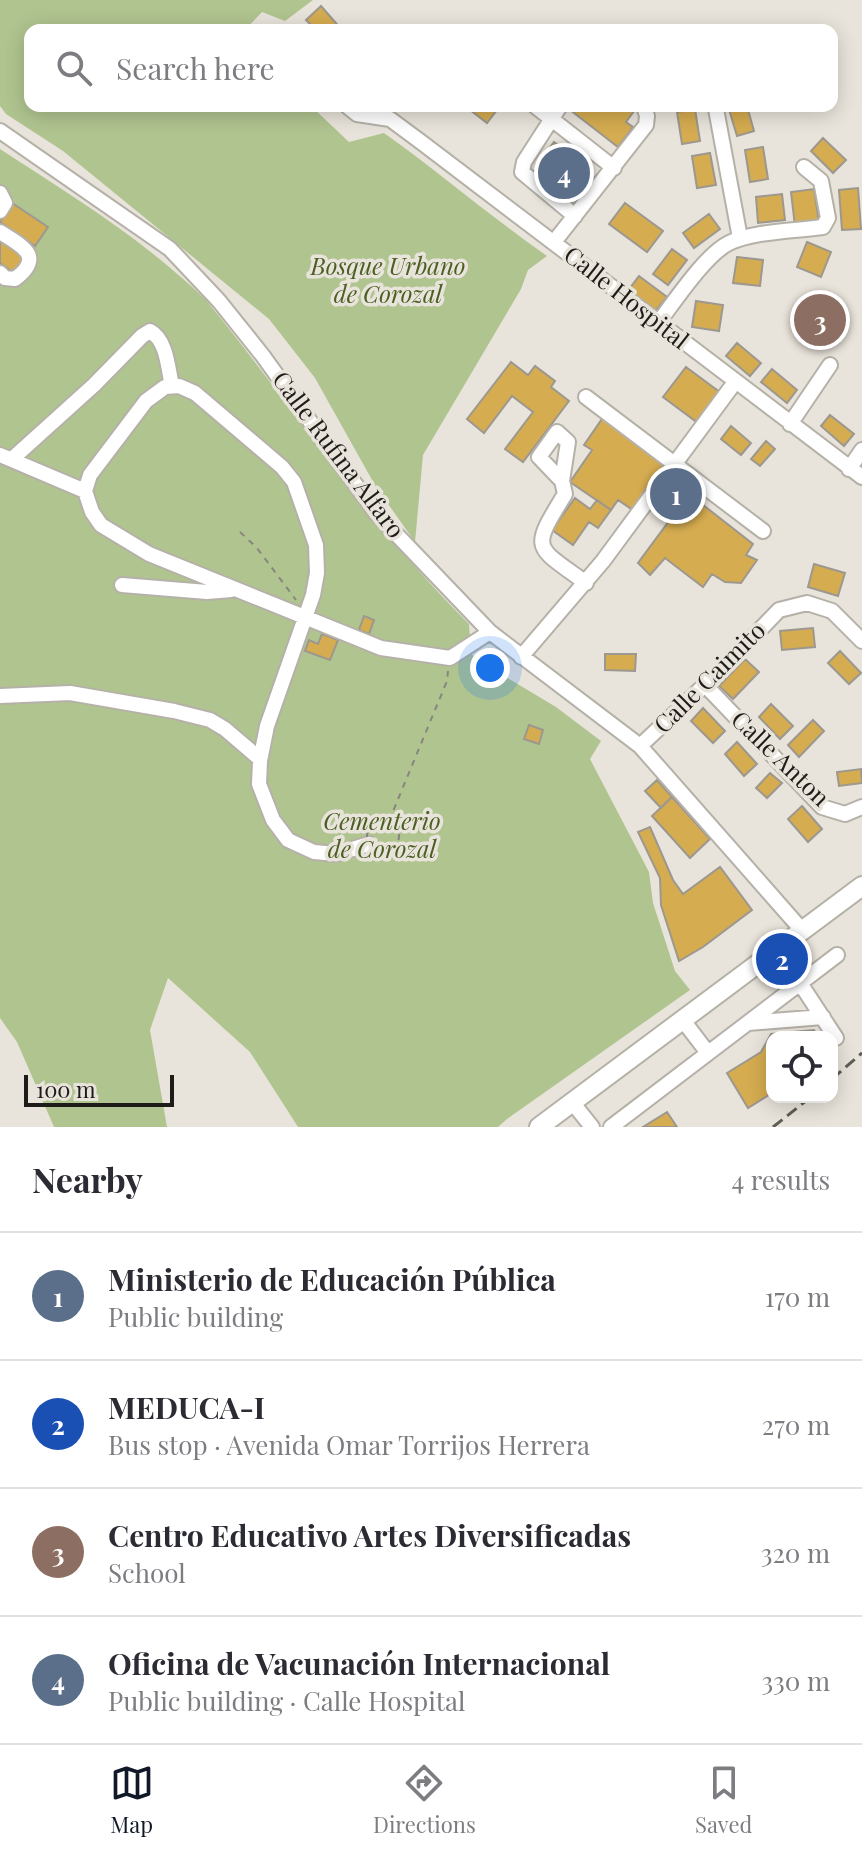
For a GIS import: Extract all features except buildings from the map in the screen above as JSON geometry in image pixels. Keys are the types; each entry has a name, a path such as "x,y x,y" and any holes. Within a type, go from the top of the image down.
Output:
{"main road":[{"path":"539,1127 862,886"}],"street":[{"path":"354,112 388,113"},
{"path":"575,216 522,172 524,162 556,112 614,168"},
{"path":"554,242 646,125 646,112"},
{"path":"717,112 740,238"},
{"name":"Calle Hospital","path":"388,113 856,473"},
{"name":"Calle Rufina Alfaro","path":"3,138 170,249 219,301 263,356 376,513 490,632 640,746 801,929"},
{"path":"658,323 714,253 740,238 823,227 828,218 821,181 804,167"},
{"path":"0,193 5,203 0,211"},
{"path":"0,232 26,249 30,256 29,264 15,279 5,278 0,273"},
{"path":"85,491 6,457 94,385 150,331 157,334 163,345 172,386"},
{"path":"790,424 830,365"},
{"path":"521,657 586,583 735,382"},
{"path":"369,844 336,854 314,852 288,840 273,820 259,784 260,759 267,726 308,614 317,573 316,545 294,482 282,467 195,393 179,386 165,387 146,401 90,475 85,491 92,512 101,525 149,554 235,590 308,614 381,648 450,658 490,632"},
{"path":"586,397 763,531"},
{"path":"856,473 862,450"},
{"path":"562,481 565,494 542,530 541,543 547,555 586,583"},
{"path":"122,585 207,592 235,590"},
{"name":"Calle Caimito","path":"640,746 779,610 807,603 832,611 862,641"},
{"name":"Calle Anton","path":"705,685 822,807 845,814 862,807"},
{"path":"0,696 70,693 186,714 217,724 260,759"},
{"path":"611,1127 837,955"},
{"path":"800,983 832,1031"},
{"path":"747,1023 823,1017"},
{"path":"682,1019 708,1053"},
{"path":"572,1102 592,1127"}],"path":[{"path":"240,532 257,548 308,614"},
{"path":"389,821 447,681 450,658"},
{"path":"378,821 389,821 399,832 395,847 380,852 369,844 367,837 370,827 378,821"}],"green space":[{"name":"Bosque Urbano de Corozal","path":"0,0 313,0 285,21 262,12 251,24 24,24 24,112 317,112 349,142 384,133 547,256 528,270 521,289 423,455 415,542 376,487 315,378 269,319 63,151 6,114 0,106"},
{"name":"Cementerio de Corozal","path":"0,149 133,238 206,300 365,507 469,624 471,653 476,659 556,707 601,741 590,759 649,872 653,903 675,971 690,990 498,1127 298,1127 250,1052 168,978 150,1030 167,1127 54,1127 17,1042 0,1018"}],"railway":[{"path":"838,1074 862,1053"},
{"path":"773,1127 803,1103"}],"place":[{"name":"Oficina de Vacunación Internacional","path":"564,173"},
{"name":"Centro Educativo Artes Diversificadas","path":"820,320"},
{"name":"Ministerio de Educación Pública","path":"676,494"},
{"name":"MEDUCA-I","path":"782,959"}]}
